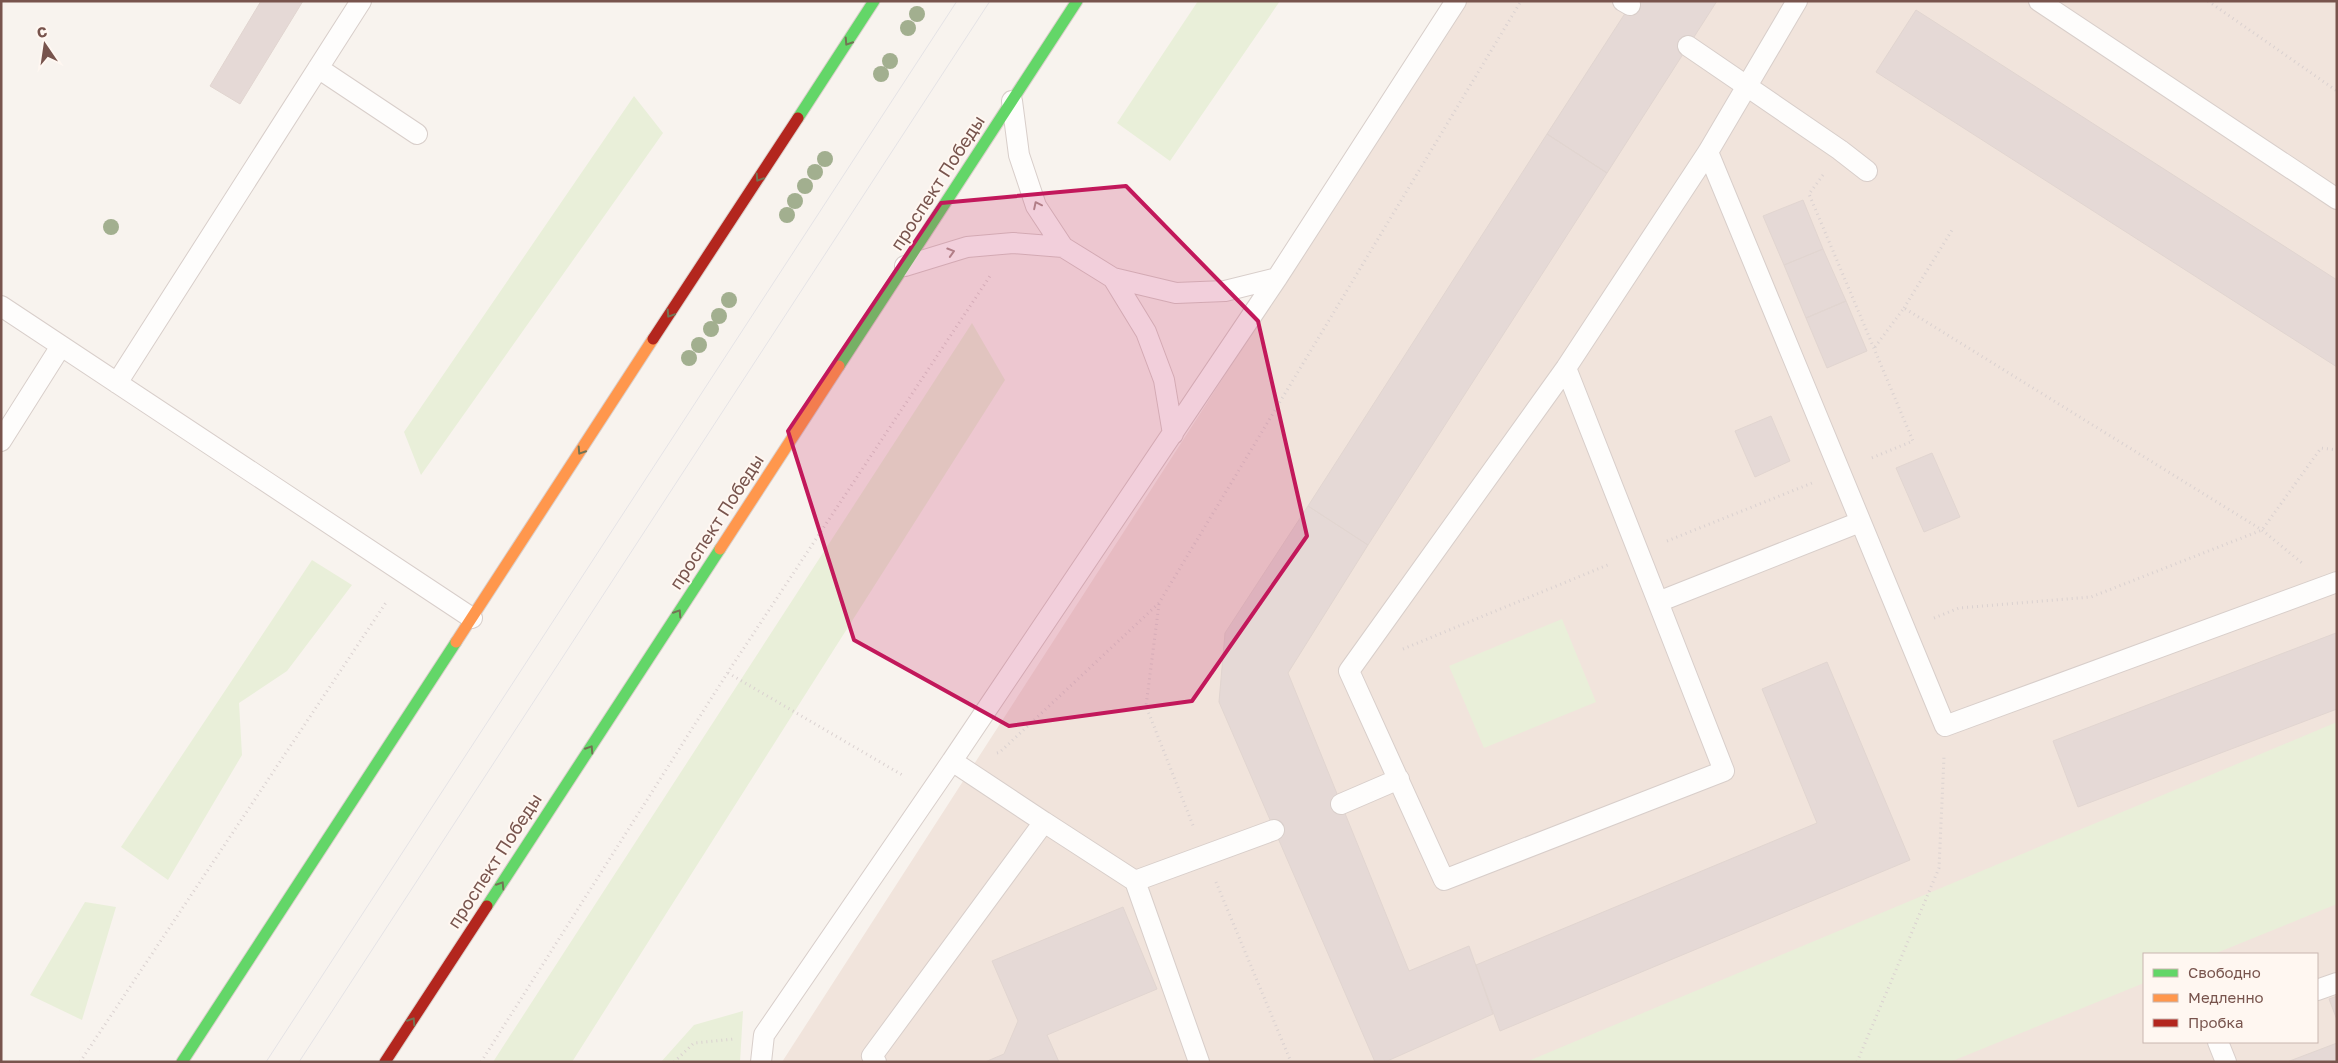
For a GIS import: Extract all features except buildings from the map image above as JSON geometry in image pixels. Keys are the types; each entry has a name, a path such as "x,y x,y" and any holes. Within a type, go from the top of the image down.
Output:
{"main road":[{"path":"182,1062 874,1"},
{"name":"проспект Победы","path":"385,1062 1077,1"}],"lane":[{"path":"117,383 361,1"},
{"path":"761,1062 764,1035 1173,434 1277,278 1456,1"},
{"path":"1566,368 1724,771 1444,880 1349,671 1566,368 1708,152 1797,1"},
{"path":"2039,1 2337,199"},
{"path":"1688,46 1840,150 1867,171"},
{"path":"318,68 417,134"},
{"path":"1012,101 1019,155 1036,206 1063,247 1113,278 1176,293 1225,292 1277,278"},
{"path":"1708,152 1945,726 2333,584"},
{"path":"904,266 967,247 1013,243 1063,247"},
{"path":"1113,278 1146,332 1164,380 1173,434"},
{"path":"1,306 472,618"},
{"path":"1,441 61,346"},
{"path":"1658,602 1860,522"},
{"path":"952,760 1134,881 1199,1062"},
{"path":"1341,804 1399,779"},
{"path":"876,1062 872,1056 1044,822"},
{"path":"1134,881 1274,830"},
{"path":"2318,990 2337,983"},
{"path":"2218,1043 2226,1062"}],"path":[{"path":"952,760 1000,752 1159,603 1521,1"},
{"path":"2208,1 2337,91"},
{"path":"1394,652 1913,441 1809,194 1840,150"},
{"path":"1874,348 1904,308 1952,230"},
{"path":"481,1062 728,672 990,276"},
{"path":"1904,308 2262,530 2333,584"},
{"path":"1905,630 1960,608 2092,597 2262,530 2321,448 2337,450"},
{"path":"80,1062 388,601"},
{"path":"728,672 930,791"},
{"path":"1857,1062 1940,868 1945,726"},
{"path":"674,1062 694,1043 764,1035"}],"highlighted area":[{"path":"1126,186 1258,321 1307,536 1192,701 1009,726 854,640 788,431 941,203"}],"shaded area":[{"path":"1466,1 2337,1 2337,1062 782,1062"}],"green space":[{"path":"1198,1 1280,1 1170,161 1117,123"},
{"path":"634,96 663,133 421,475 404,432"},
{"path":"972,323 1005,380 572,1062 493,1062"},
{"path":"312,560 352,585 287,671 239,703 242,755 168,880 121,847"},
{"path":"1562,619 1596,702 1484,748 1449,666"},
{"path":"2337,722 2337,904 2216,953 2143,953 2143,983 1950,1062 1526,1062"},
{"path":"85,902 116,907 82,1020 30,995"},
{"path":"743,1011 740,1062 661,1062 694,1025"}],"tram line":[{"path":"266,1062 957,1"},
{"path":"299,1062 990,1"}],"traffic: fast":[{"path":"798,118 874,1"},
{"path":"839,366 1077,1"},
{"path":"487,906 720,549"},
{"path":"182,1062 456,642"}],"traffic: slow":[{"path":"456,642 653,339"},
{"path":"720,549 839,366"}],"traffic: jam":[{"path":"653,339 798,118"},
{"path":"385,1062 487,906"}]}
